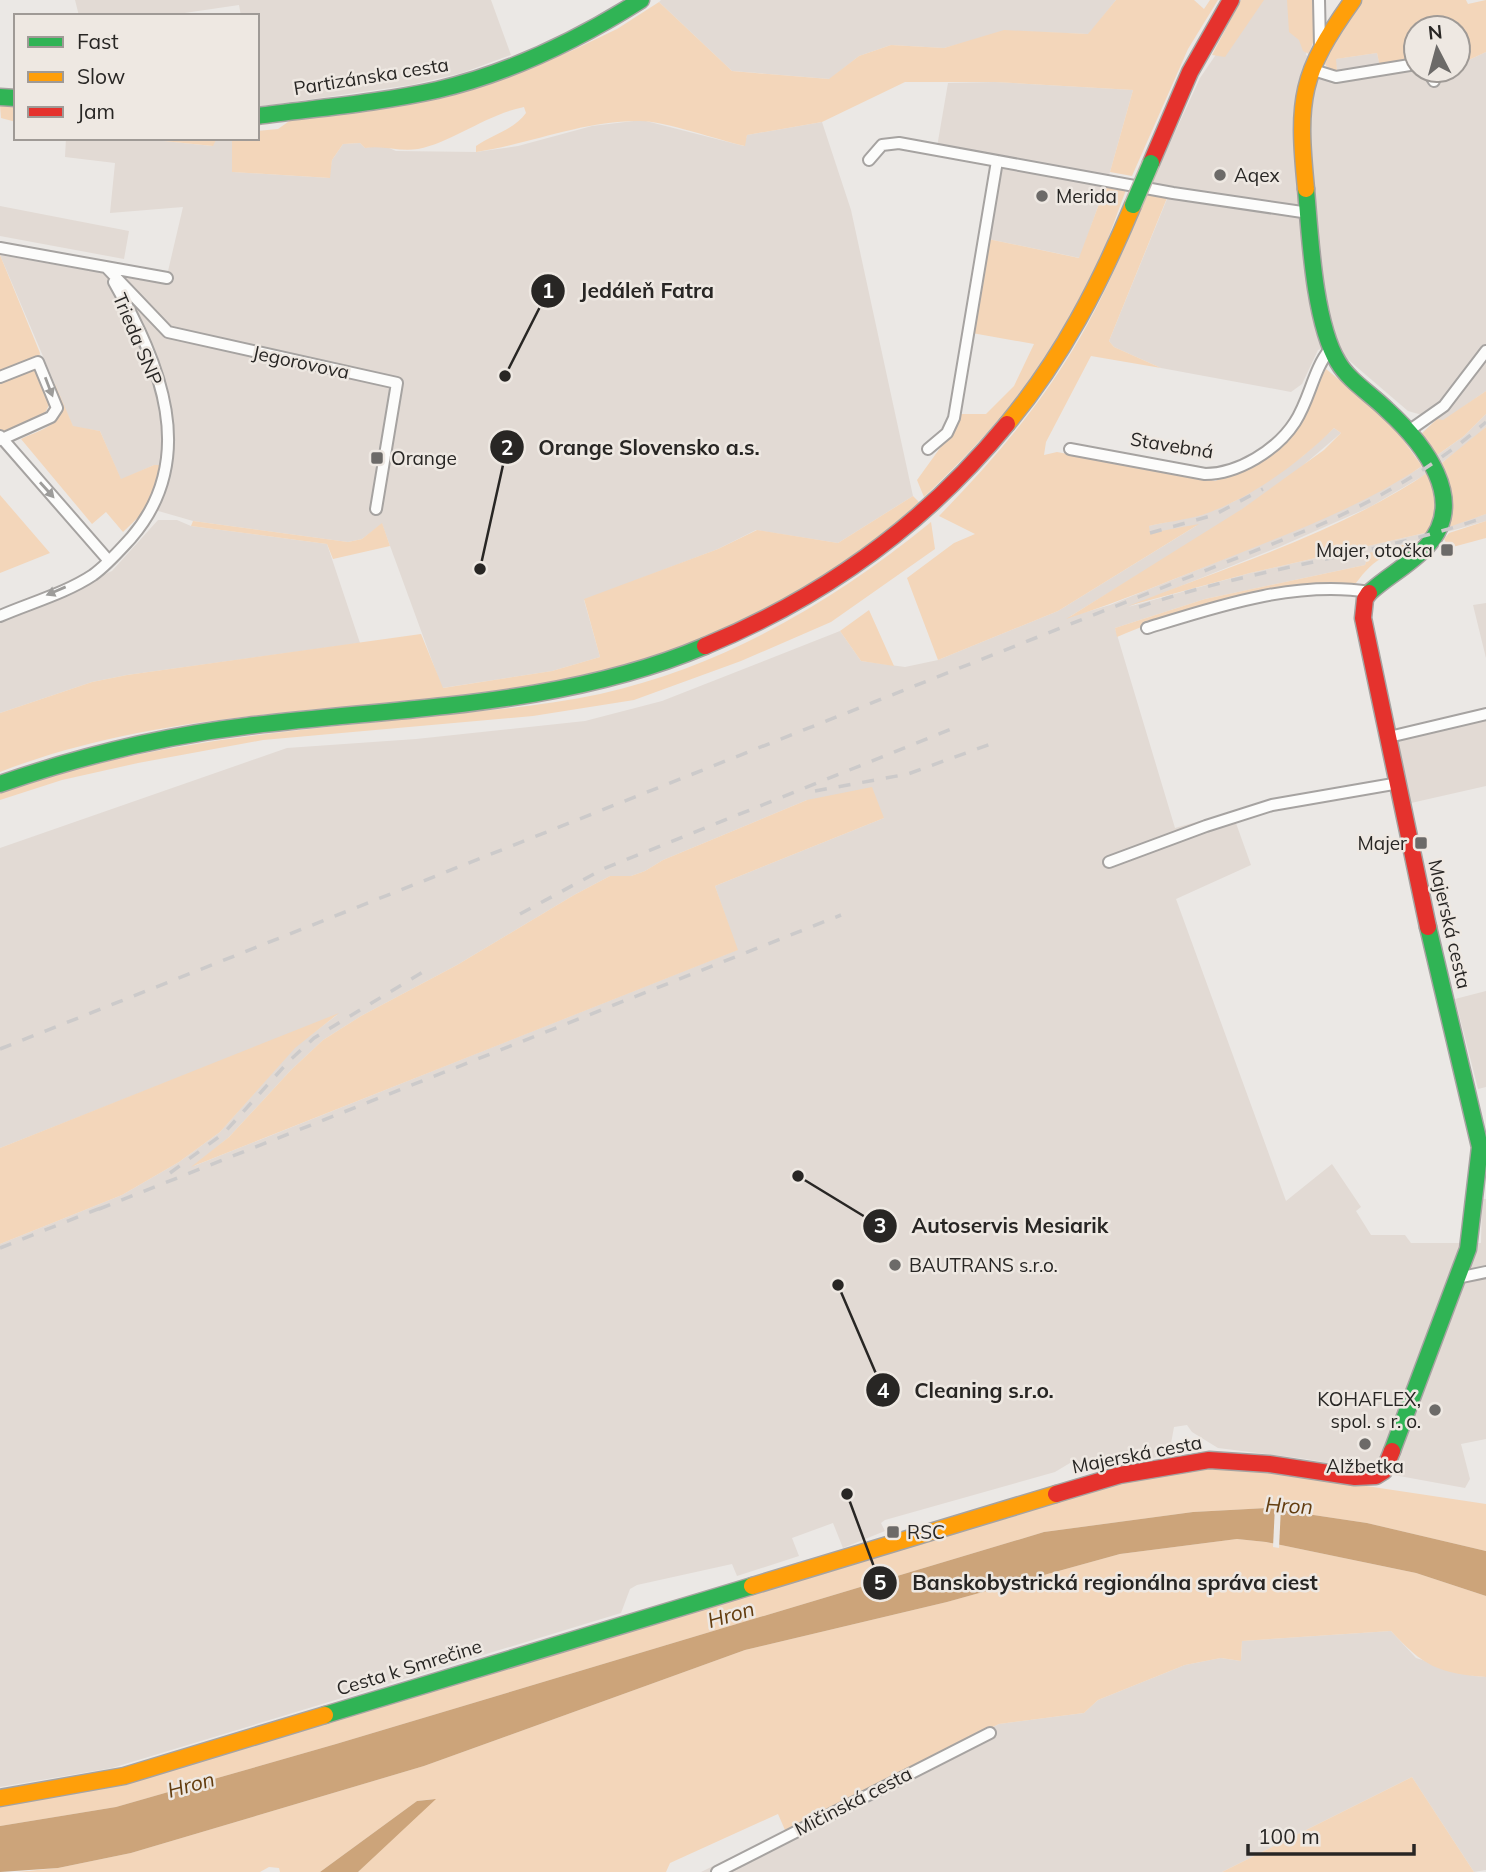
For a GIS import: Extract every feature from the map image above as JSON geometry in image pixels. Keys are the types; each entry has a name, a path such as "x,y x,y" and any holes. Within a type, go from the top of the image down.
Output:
{"street":[{"name":"Partizánska cesta","path":"259,116 405,96 455,85 567,43 641,0"},
{"path":"1319,0 1320,48"},
{"path":"1147,628 1227,605 1288,592 1343,588 1370,592 1425,551 1438,533 1444,513 1444,492 1435,472 1395,417 1349,377 1330,349 1321,307 1309,213 1302,108 1310,69 1341,8 1353,0"},
{"path":"0,784 79,758 166,738 243,727 499,700 572,689 631,675 699,652 767,622 849,572 909,528 953,487 996,441 1056,358 1083,315 1190,72 1227,4"},
{"path":"1310,69 1336,77 1402,66"},
{"path":"869,160 875,151 890,142 1309,213"},
{"path":"928,449 947,433 954,418 997,161"},
{"path":"0,248 167,278"},
{"name":"Jegorovova","path":"106,267 168,332 397,383 376,509"},
{"name":"Trieda SNP","path":"0,616 89,577 109,561 140,527 159,498 169,465 170,445 155,371 106,267"},
{"name":"Stavebná","path":"1070,449 1205,474 1219,474 1237,468 1269,447 1295,422 1320,361 1330,349"},
{"path":"1408,432 1444,406 1486,351"},
{"path":"0,377 38,362 57,408 51,417 0,439 109,561"},
{"name":"Majerská cesta","path":"826,1562 1066,1489 1175,1464 1227,1460 1355,1478 1376,1476 1389,1464 1471,1240 1480,1159 1479,1138 1429,932 1363,618 1365,599 1370,592"},
{"path":"1389,737 1486,714"},
{"path":"1109,862 1272,805 1399,783"},
{"path":"1457,1279 1486,1272"},
{"name":"Cesta k Smrečine","path":"0,1798 124,1776 826,1562"},
{"name":"Mičinská cesta","path":"718,1872 989,1733"}],"shaded area":[{"path":"75,0 491,0 511,55 462,73 411,85 259,107 259,14 241,14 239,5 178,14 78,14"},
{"path":"1116,0 1089,34 1007,31 944,48 891,45 859,56 830,79 732,71 659,2"},
{"path":"1116,0 1194,0 1204,9 1210,0 1218,0 1188,49 1132,176 1110,172 1133,90 995,82 905,82 822,122 747,135 745,146 677,127 640,121 599,124 476,152 476,146 521,119 526,113 524,107 496,116 444,141 418,149 365,148 360,143 343,144 332,160 330,178 232,172 232,140 259,140 259,131 278,129 295,117 471,88 571,51 617,29 659,2 732,71 829,79 859,56 891,45 944,48 1004,30 1088,34"},
{"path":"1241,0 1264,0 1225,57 1212,55"},
{"path":"1253,0 1306,0 1309,31 1306,55 1329,70 1337,71 1335,59 1377,53 1380,66 1402,62 1402,84 1472,84 1472,58 1486,52 1486,391 1443,421 1408,411 1331,345 1318,350 1302,384 1291,392 1161,368 1114,347 1109,341 1167,199 1147,195 1200,78"},
{"path":"1287,0 1313,0 1313,42 1309,54 1303,51 1299,40 1289,32"},
{"path":"1361,0 1466,0 1468,4 1486,0 1486,52 1472,58 1472,14 1402,14 1402,62 1380,67 1377,53 1336,59 1337,71 1329,70 1323,61"},
{"path":"995,82 1133,90 1110,172 1080,258 988,239 1001,159 937,147 948,83"},
{"path":"0,105 14,106 14,121 1,118"},
{"path":"642,120 744,146 747,135 822,122 851,210 913,496 838,543 756,530 718,549 584,600 600,657 552,671 442,688 382,524 362,539 348,542 193,521 148,508 154,465 121,480 100,431 73,427 0,255 165,284 183,207 110,213 115,163 65,157 66,140 154,140 212,146 216,140 232,140 233,172 329,178 332,160 343,144 360,143 365,148 382,145 396,151 476,152 518,146 592,126"},
{"path":"154,140 216,140 213,146"},
{"path":"1106,185 1126,190 1099,261 1073,314 1037,371 995,424 924,497 917,480 948,437 959,414 986,414 1014,386 1034,344 972,333 988,239 1079,258"},
{"path":"1147,195 1167,198 1109,341 1114,347 1161,368 1091,356 1046,442 1044,455 1057,452 1215,481 1240,472 1279,444 1326,369 1388,419 1422,466 1377,493 1304,527 1066,619 1242,509 1324,450 1341,433 1334,428 1273,479 1238,499 1202,515 1149,526 1150,533 1199,524 1058,611 938,660 907,578 954,543 975,534 939,516 1034,407 1075,347 1098,305"},
{"path":"0,206 129,231 124,259 0,236"},
{"path":"0,255 40,353 37,369 49,405 44,415 0,433"},
{"path":"55,384 73,426 100,431 121,479 154,465 163,465 148,508 123,532 106,512 92,524 21,439 47,427 58,418 60,405"},
{"path":"1486,391 1486,414 1464,436 1433,458 1420,435 1437,419 1443,420"},
{"path":"1486,414 1486,427 1470,442 1423,476 1370,507 1279,547 1128,607 1250,573 1429,532 1486,514 1486,521 1369,554 1365,565 1205,599 1115,628 1175,828 1232,812 1251,865 1176,899 1286,1201 1332,1164 1361,1207 1356,1211 1371,1235 1405,1235 1411,1243 1481,1243 1482,1199 1486,1199 1486,1439 1461,1444 1470,1479 1465,1488 1306,1459 1218,1448 1192,1432 1187,1425 1174,1427 1170,1449 1163,1456 1131,1462 1077,1466 1070,1463 1055,1472 885,1520 881,1523 885,1531 843,1548 833,1523 792,1538 799,1556 737,1576 732,1564 637,1585 630,1589 621,1613 112,1768 0,1787 0,1244 122,1195 179,1162 220,1132 295,1047 337,1015 0,1148 0,848 287,748 416,739 585,721 662,701 840,631 861,661 905,667 938,660 1058,611 1196,526 1150,535 1148,526 1201,515 1235,501 1303,456 1334,428 1341,433 1293,474 1221,524 1069,617 1110,605 1276,538 1364,499 1418,469 1464,436","holes":["807,800 884,818 715,886 737,950 194,1166 229,1137 291,1070 323,1040 610,876 631,876 645,871 663,860"]},
{"path":"1486,427 1486,514 1449,527 1452,502 1438,466"},
{"path":"1430,471 1436,502 1429,532 1250,573 1128,606 1322,530 1360,512"},
{"path":"0,495 50,553 0,573"},
{"path":"913,496 919,502 881,535 799,591 711,636 617,668 497,691 210,721 69,749 0,772 0,713 92,682 127,675 421,634 443,688 552,671 600,657 584,599 718,549 757,530 838,543"},
{"path":"158,520 177,520 191,526 327,544 360,643 127,675 92,682 0,713 0,622 112,571"},
{"path":"193,521 348,542 362,539 382,523 390,546 333,559 327,544 191,526"},
{"path":"1486,521 1486,538 1449,548 1444,539 1449,533"},
{"path":"931,522 935,549 831,622 741,661 634,700 533,716 263,740 62,780 0,800 0,793 52,776 155,751 257,735 554,702 646,682 690,667 775,628 855,579"},
{"path":"1428,539 1413,549 1382,558 1356,583 1235,600 1177,615 1117,637 1115,628 1205,599 1365,565 1369,553"},
{"path":"1486,603 1486,658 1473,605"},
{"path":"869,610 894,666 861,661 840,631"},
{"path":"1486,709 1486,786 1411,803 1392,731"},
{"path":"872,787 884,818 715,886 738,950 191,1167 229,1137 291,1070 323,1040 574,895 610,876 631,876 645,871 663,860 807,800"},
{"path":"1486,991 1486,1087 1478,1089 1455,999"},
{"path":"339,1013 295,1048 220,1132 179,1162 122,1195 0,1244 0,1148"},
{"path":"1240,1467 1486,1504 1486,1551 1367,1523 1267,1508 1193,1512 1044,1532 336,1744 116,1807 0,1826 0,1803 952,1530 1010,1518 1100,1485 1183,1469"},
{"path":"1267,1508 1367,1523 1486,1551 1486,1596 1416,1573 1266,1542 1237,1539 1120,1554 947,1602 745,1650 424,1766 131,1853 58,1868 0,1872 0,1826 116,1807 336,1744 1044,1532 1193,1512"},
{"path":"1237,1539 1266,1542 1416,1573 1486,1596 1486,1677 1470,1676 1433,1666 1412,1652 1391,1631 1242,1641 1241,1661 1221,1658 1185,1665 1098,1700 1084,1713 999,1724 785,1830 778,1814 670,1863 666,1872 358,1872 434,1799 417,1801 320,1872 280,1872 279,1868 269,1867 260,1872 17,1872 58,1868 131,1853 424,1766 745,1650 947,1602 1120,1554"},
{"path":"1391,1631 1416,1658 1474,1676 1486,1677 1486,1870 1474,1872 1412,1777 1222,1872 701,1872 999,1724 1084,1713 1098,1700 1185,1665 1221,1658 1241,1661 1242,1641"},
{"path":"1412,1777 1474,1872 1222,1872"},
{"path":"436,1799 358,1872 320,1872 417,1801"}],"pier":[{"path":"1275,1506 1281,1507 1279,1548 1273,1547"}],"railway":[{"path":"0,1049 1315,527 1361,506 1405,481 1446,454 1486,422"},
{"path":"1150,533 1214,515 1263,489"},
{"path":"1139,607 1225,582 1400,542 1486,517"},
{"path":"520,914 603,869 954,728"},
{"path":"815,791 908,774 999,741"},
{"path":"99,1209 841,915"},
{"path":"170,1173 224,1133 289,1061 314,1038 431,967"},
{"path":"0,1248 108,1205"}],"traffic: fast":[{"path":"259,116 392,98 464,83 543,54 593,29 641,0"},
{"path":"0,97 14,98"},
{"path":"1133,205 1151,163"},
{"path":"1306,189 1314,278 1323,325 1330,345 1348,375 1401,423 1427,455 1442,491 1444,510 1439,528 1427,546 1369,593"},
{"path":"0,784 91,756 184,735 480,702 594,682 705,646"},
{"path":"1392,1451 1468,1249 1480,1147 1428,927"},
{"path":"325,1715 752,1586"}],"traffic: slow":[{"path":"1306,189 1302,132 1306,88 1322,48 1353,0"},
{"path":"1007,424 1062,347 1093,292 1133,205"},
{"path":"752,1586 1056,1494"},
{"path":"0,1798 124,1776 325,1715"}],"traffic: jam":[{"path":"1151,163 1190,72 1231,0"},
{"path":"705,646 791,605 870,554 942,494 1007,424"},
{"path":"1369,593 1365,599 1363,618 1428,927"},
{"path":"1056,1494 1120,1475 1209,1460 1269,1464 1355,1477 1376,1476 1384,1471 1392,1451"}],"place":[{"name":"Aqex","path":"1220,175"},
{"name":"Merida","path":"1042,196"},
{"name":"Jedáleň Fatra","path":"505,376"},
{"name":"Orange","path":"377,458"},
{"name":"Majer, otočka","path":"1447,550"},
{"name":"Orange Slovensko a.s.","path":"480,569"},
{"name":"Majer","path":"1421,843"},
{"name":"Autoservis Mesiarik","path":"798,1176"},
{"name":"BAUTRANS s.r.o.","path":"895,1265"},
{"name":"Cleaning s.r.o.","path":"838,1285"},
{"name":"KOHAFLEX, spol. s r. o.","path":"1435,1410"},
{"name":"Alžbetka","path":"1365,1444"},
{"name":"Banskobystrická regionálna správa ciest","path":"847,1494"},
{"name":"RSC","path":"893,1532"}],"water label":[{"name":"Hron","path":"1289,1506"},
{"name":"Hron","path":"731,1615"},
{"name":"Hron","path":"191,1785"}]}
